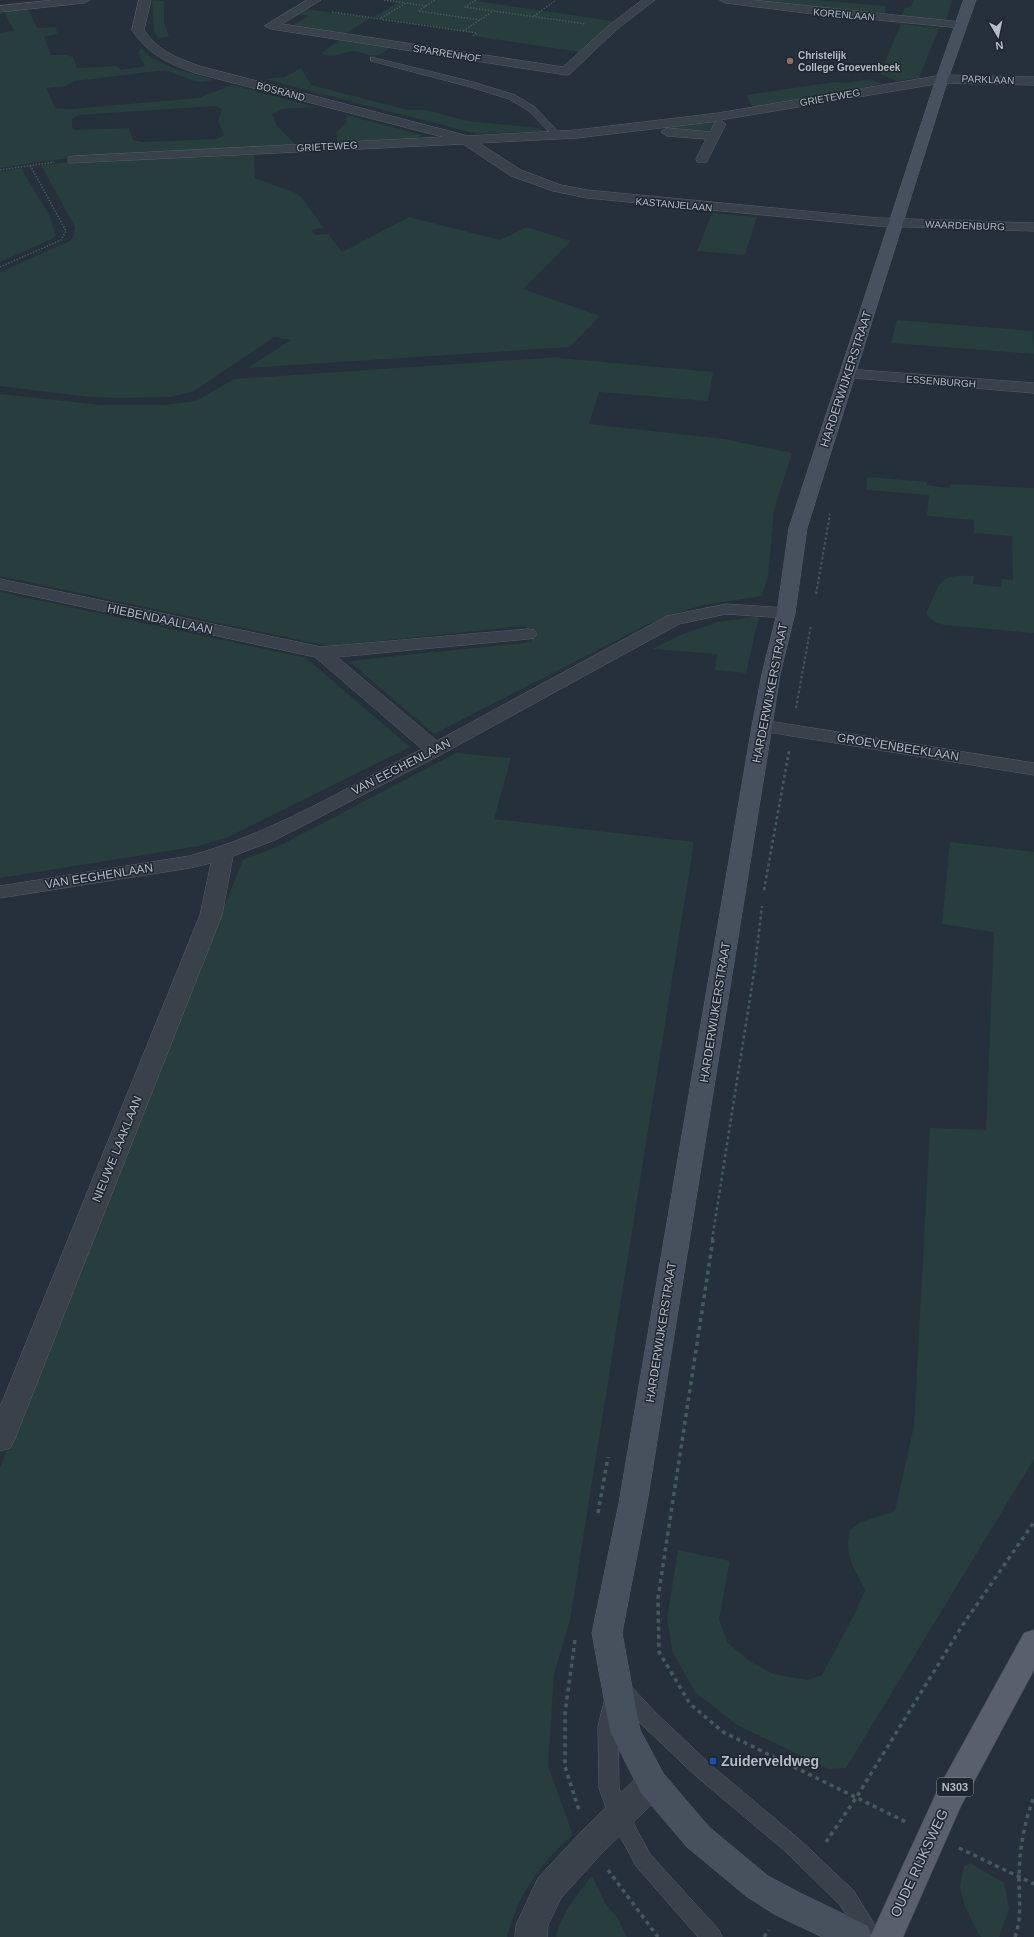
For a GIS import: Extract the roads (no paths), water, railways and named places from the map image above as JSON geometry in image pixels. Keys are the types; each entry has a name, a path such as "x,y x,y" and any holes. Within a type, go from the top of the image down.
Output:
{"main road":[{"name":"HARDERWIJKERSTRAAT","path":"856,1937 757,1886 698,1837 652,1783 625,1731 607,1633 633,1503 762,726 771,674 786,613 798,528 942,79 970,0"},
{"name":"OUDE RIJKSWEG","path":"886,1937 949,1799 1034,1642"}],"street":[{"path":"0,9 84,0"},
{"name":"BOSRAND","path":"145,0 138,30 152,49 161,55 199,70 465,139"},
{"name":"SPARRENHOF","path":"315,0 271,26 566,71 612,28 649,0"},
{"name":"KORENLAAN","path":"726,0 805,10 961,24"},
{"name":"GRIETEWEG","path":"74,160 557,135 654,126 718,117 942,79"},
{"name":"PARKLAAN","path":"942,79 1034,81"},
{"path":"702,159 721,122 718,117"},
{"name":"GRIETEWEG","path":"654,126 668,133 714,136"},
{"name":"KASTANJELAAN","path":"465,139 516,173 558,188 587,194 616,198 896,223"},
{"name":"WAARDENBURG","path":"896,223 1034,228"},
{"name":"ESSENBURGH","path":"847,374 1034,388"},
{"name":"HIEBENDAALLAAN","path":"0,584 321,653 528,634"},
{"name":"VAN EEGHENLAAN","path":"0,892 190,862 223,854 268,836 435,750 673,620 706,612 726,610 786,613"},
{"name":"HIEBENDAALLAAN","path":"321,653 435,750"},
{"name":"GROEVENBEEKLAAN","path":"762,726 1034,769"},
{"name":"NIEUWE LAAKLAAN","path":"0,1442 211,915 223,854"},
{"path":"530,1937 532,1925 549,1888 652,1783"}],"lane":[{"path":"374,59 470,84 512,97 532,109 557,135"},
{"path":"615,1682 608,1726 609,1788 619,1816 643,1860 712,1937"},
{"path":"615,1682 649,1719 704,1771 792,1845 847,1898 872,1937"}],"place":[{"name":"Christelijk College Groevenbeek","path":"790,61"},
{"name":"Zuiderveldweg","path":"713,1761"}]}
